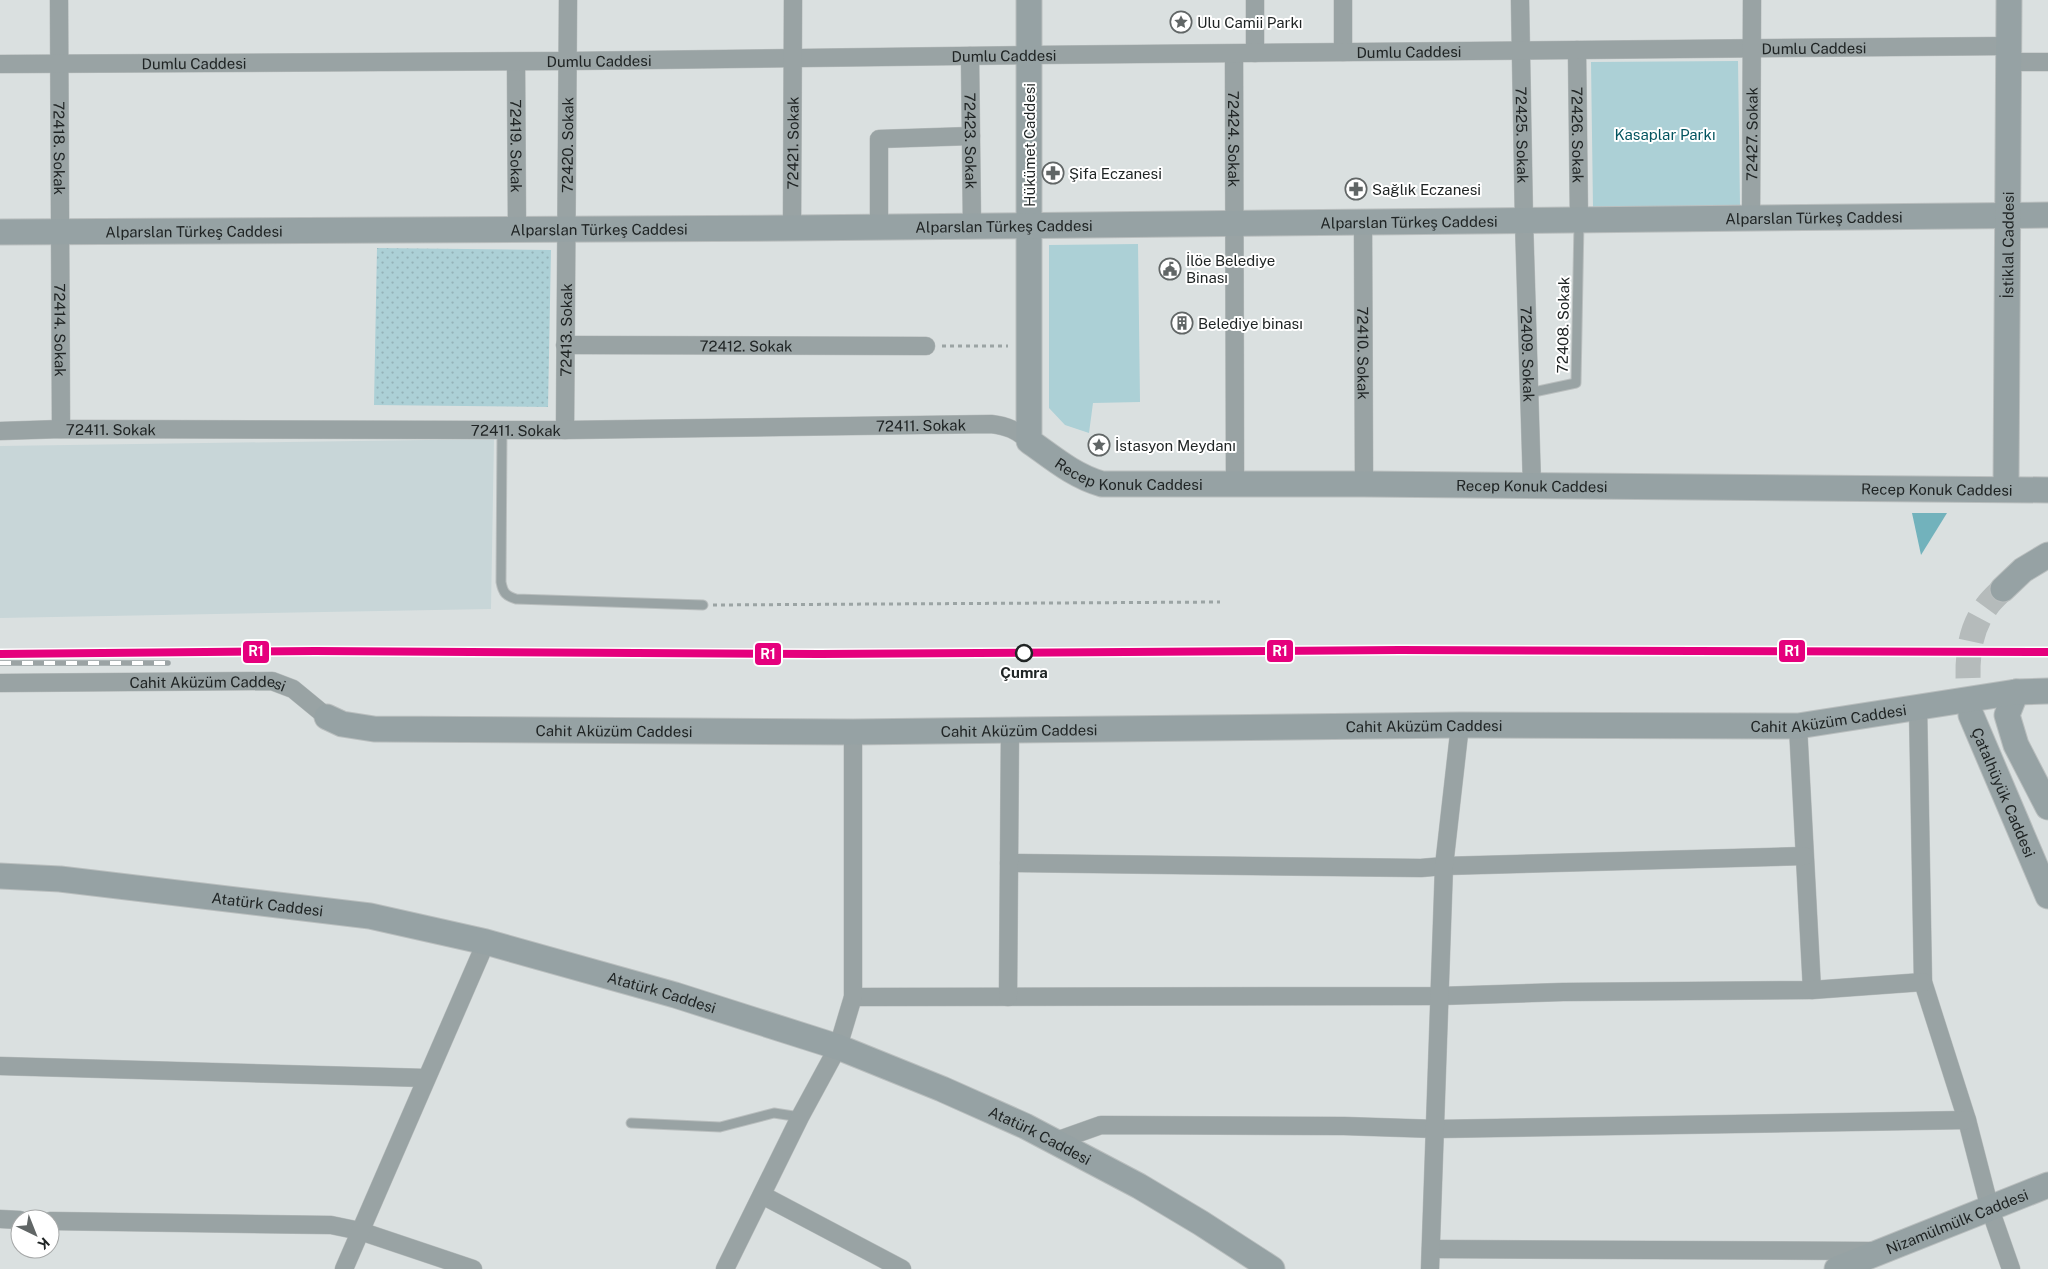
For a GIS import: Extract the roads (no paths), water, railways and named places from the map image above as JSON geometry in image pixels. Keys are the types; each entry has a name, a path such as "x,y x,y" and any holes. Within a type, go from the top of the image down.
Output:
{"street":[{"name":"72418. Sokak","path":"59,0 60,232"},
{"name":"72420. Sokak","path":"566,230 568,0"},
{"name":"72421. Sokak","path":"792,228 793,0"},
{"name":"Hükümet Caddesi","path":"1029,0 1029,441"},
{"path":"1255,0 1255,53"},
{"path":"1343,0 1343,52"},
{"name":"72425. Sokak","path":"1520,0 1524,221"},
{"name":"72427. Sokak","path":"1751,219 1752,0"},
{"name":"İstiklal Caddesi","path":"2006,489 2009,0"},
{"name":"Dumlu Caddesi","path":"0,64 516,62 1752,48 2008,54 2048,62"},
{"name":"72426. Sokak","path":"1577,50 1579,220"},
{"name":"72424. Sokak","path":"1234,54 1236,223 1235,484"},
{"name":"72423. Sokak","path":"970,56 972,226"},
{"name":"72419. Sokak","path":"516,62 517,230"},
{"path":"879,227 879,139 971,136"},
{"name":"Alparslan Türkeş Caddesi","path":"0,232 566,230 2048,215"},
{"name":"72409. Sokak","path":"1524,221 1532,485"},
{"name":"72410. Sokak","path":"1363,222 1364,484"},
{"name":"72413. Sokak","path":"565,430 566,230"},
{"name":"72414. Sokak","path":"60,232 61,428"},
{"name":"72412. Sokak","path":"566,345 926,346"},
{"name":"72411. Sokak","path":"0,431 61,428 565,430 991,424 1017,430 1029,441"},
{"name":"Recep Konuk Caddesi","path":"1029,441 1070,472 1102,484 1532,485 2048,490"},
{"path":"2003,589 2024,570 2048,555"},
{"name":"Cahit Aküzüm Caddesi","path":"0,683 272,681 293,689 328,717 342,724 374,729 853,732 1460,725 1798,726 2016,692 2048,691"},
{"name":"Çatalhüyük Caddesi","path":"2016,692 2007,715 2016,745 2048,807"},
{"path":"1918,706 1923,982 1967,1120 1990,1209 2011,1269"},
{"name":"Çatalhüyük Caddesi","path":"1971,715 2048,896"},
{"path":"1430,1269 1444,866 1460,725"},
{"path":"1798,726 1812,990"},
{"path":"1008,997 1010,730"},
{"path":"725,1269 800,1117 838,1047 853,996 853,732"},
{"path":"1009,863 1421,868 1804,856"},
{"name":"Atatürk Caddesi","path":"0,876 60,879 370,916 486,942 675,995 838,1047 942,1089 1056,1141 1147,1191 1272,1269"},
{"path":"344,1269 486,942"},
{"path":"853,996 1440,996 1563,992 1812,990 1923,982"},
{"path":"0,1066 426,1078"},
{"path":"1056,1141 1101,1125 1344,1126 1436,1129 1967,1120"},
{"name":"Nizamülmülk Caddesi","path":"1837,1269 2048,1185"},
{"path":"762,1195 902,1269"},
{"path":"60,1221 331,1225 360,1231 473,1269"},
{"path":"1431,1249 1881,1251"}],"lane":[{"name":"72408. Sokak","path":"1530,393 1576,383 1579,220"},
{"path":"502,430 501,582 503,592 508,597 516,600 703,605"},
{"path":"631,1123 720,1127 774,1113 800,1117"}],"water":[{"path":"1912,513 1947,513 1921,555"}],"tunnel":[{"path":"1971,715 1968,687 1970,645 1979,618 2003,589"}],"railway":[{"path":"0,663 168,663"}],"place":[{"name":"Ulu Camii Parkı","path":"1181,22"},
{"name":"Şifa Eczanesi","path":"1053,173"},
{"name":"Sağlık Eczanesi","path":"1356,189"},
{"name":"İlöe Belediye Binası","path":"1170,269"},
{"name":"Belediye binası","path":"1182,323"},
{"name":"İstasyon Meydanı","path":"1099,445"},
{"name":"Çumra","path":"1024,653"}],"park label":[{"name":"Kasaplar Parkı","path":"1665,134"}]}
